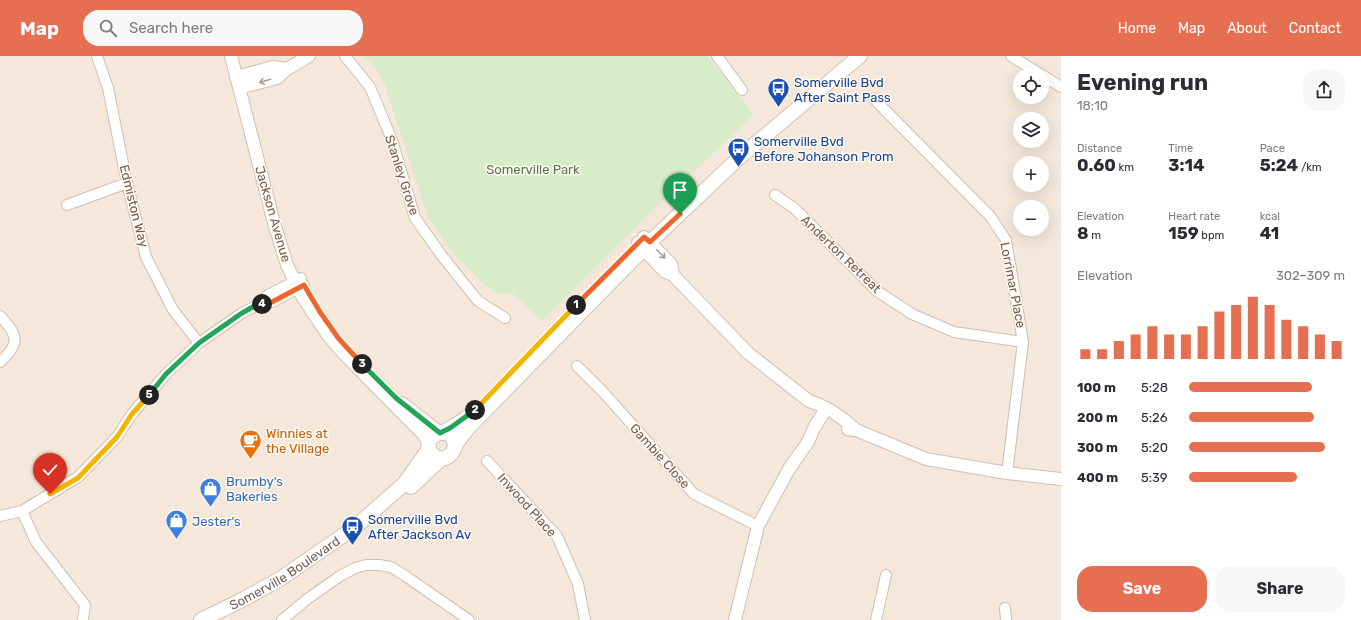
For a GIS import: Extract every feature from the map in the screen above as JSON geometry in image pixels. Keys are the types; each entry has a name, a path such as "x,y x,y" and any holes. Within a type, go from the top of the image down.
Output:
{"main road":[{"name":"Somerville Boulevard","path":"201,620 280,579 354,528 404,484 429,447 433,436 464,420 480,407 558,324 780,112 849,56"},
{"name":"Somerville Boulevard","path":"216,620 283,586 324,560 373,522 441,459 452,454 467,430 644,243 741,156 860,56"},
{"path":"441,433 450,435 453,439 455,447"},
{"path":"429,447 434,456 441,459"}],"street":[{"name":"Edmiston Way","path":"97,56 108,88 127,183 146,257 173,310 199,343"},
{"name":"Jackson Avenue","path":"231,56 241,82 279,220 300,283 315,317 334,343 423,434 429,447"},
{"name":"Jackson Avenue","path":"238,56 241,82"},
{"path":"241,82 273,68 287,69 309,56"},
{"name":"Stanley Grove","path":"346,56 370,87 392,140 415,218 442,256 478,301 505,318"},
{"path":"717,56 742,90"},
{"path":"1011,56 1031,68"},
{"path":"1049,79 1061,87"},
{"name":"Lorrimar Place","path":"874,99 990,216 1006,240 1023,342 1007,473"},
{"path":"67,205 127,183"},
{"name":"Anderton Retreat","path":"775,195 794,208 877,290 912,314 954,332 1023,342"},
{"path":"644,243 671,264 673,275 748,353 809,401 813,409 827,414 844,428 856,430 926,459 1007,473 1061,479"},
{"path":"0,516 22,511 78,478 117,437 132,414 166,374 199,343 242,313 258,304 272,302 300,283"},
{"name":"Jackson Avenue","path":"300,283 339,339 396,398 441,433"},
{"path":"0,316 13,332 15,339 10,353 0,362"},
{"name":"Gambie Close","path":"578,366 694,494 758,526"},
{"path":"735,620 758,526 789,469 808,442 820,433 827,414"},
{"name":"Inwood Place","path":"487,461 557,536 578,584 585,620"},
{"path":"22,511 36,542 85,605 83,620"},
{"path":"282,620 306,600 340,576 355,568 366,565 379,565 391,567 469,620"},
{"path":"876,620 886,575"},
{"path":"1005,608 1006,620"}],"shaded area":[{"path":"0,56 1061,56 1061,620 0,620"}],"green space":[{"name":"Somerville Park","path":"365,56 708,56 754,115 658,205 542,321 514,294 494,293 457,258 428,218 383,79"}],"place":[{"name":"Somerville Bvd After Saint Pass","path":"778,108"},
{"name":"Somerville Bvd Before Johanson Prom","path":"738,168"},
{"name":"Winnies at the Village","path":"251,460"},
{"name":"Brumby's Bakeries","path":"211,508"},
{"name":"Jester's","path":"177,540"},
{"name":"Somerville Bvd After Jackson Av","path":"353,546"}],"route":[{"path":"50,494 78,478 117,437 132,414 166,374 199,343 242,313 258,304 272,302 304,285 320,312 339,339 396,398 440,433 464,420 480,407 569,313 644,237 650,242 680,214"}]}
